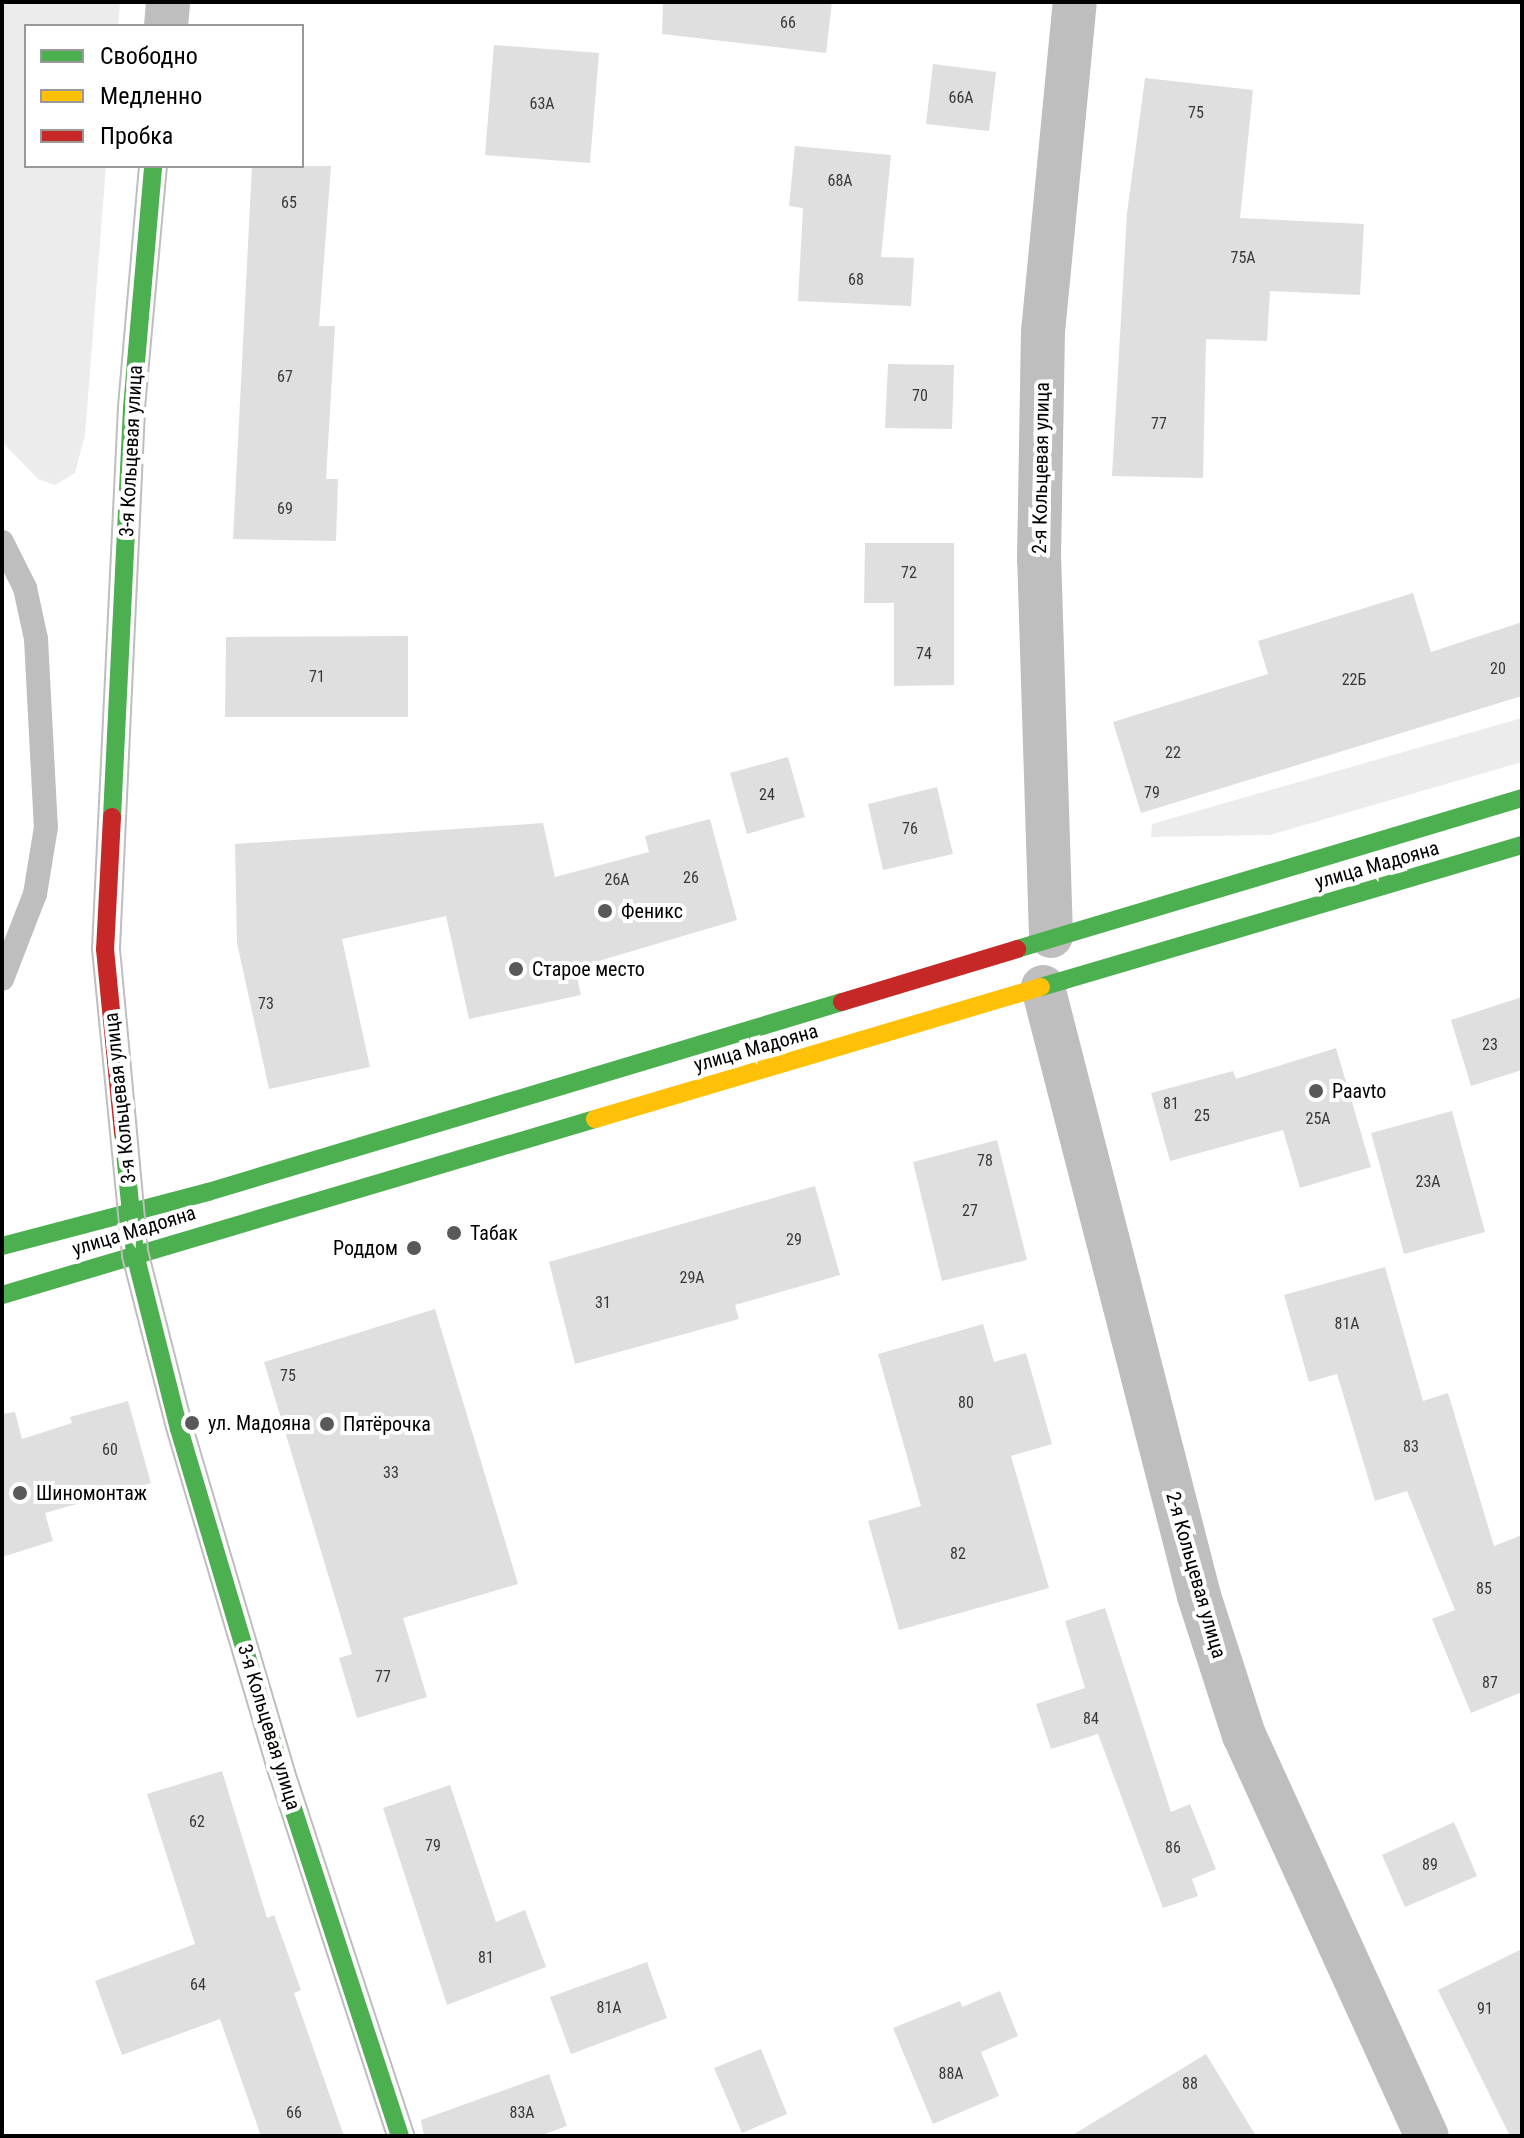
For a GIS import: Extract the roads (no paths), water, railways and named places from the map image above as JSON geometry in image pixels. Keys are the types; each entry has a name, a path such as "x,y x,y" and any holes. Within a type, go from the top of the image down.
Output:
{"main road":[{"name":"3-я Кольцевая улица","path":"153,168 132,408 105,949 135,1254 179,1429 278,1760 400,2136"},
{"name":"улица Мадояна","path":"2,1246 208,1192 1051,936 1522,798"},
{"name":"улица Мадояна","path":"2,1295 1522,845"}],"street":[{"path":"166,24 168,2"},
{"name":"2-я Кольцевая улица","path":"1051,936 1039,559 1043,347 1075,2"},
{"name":"2-я Кольцевая улица","path":"1043,987 1199,1596 1244,1735 1427,2136"}],"lane":[{"path":"2,542 25,588 36,639 46,827 35,894 2,979"}],"tram line":[{"path":"152,24 154,2"},
{"path":"179,24 181,2"},
{"path":"139,168 118,407 92,949 122,1257 167,1432 270,1779 387,2136"},
{"path":"167,168 145,410 120,949 148,1250 192,1423 295,1771 415,2136"}],"place":[{"name":"Феникс","path":"605,911"},
{"name":"Старое место","path":"516,969"},
{"name":"Paavto","path":"1316,1091"},
{"name":"Табак","path":"454,1233"},
{"name":"Роддом","path":"414,1248"},
{"name":"ул. Мадояна","path":"192,1423"},
{"name":"Пятёрочка","path":"327,1424"},
{"name":"Шиномонтаж","path":"20,1493"}]}
